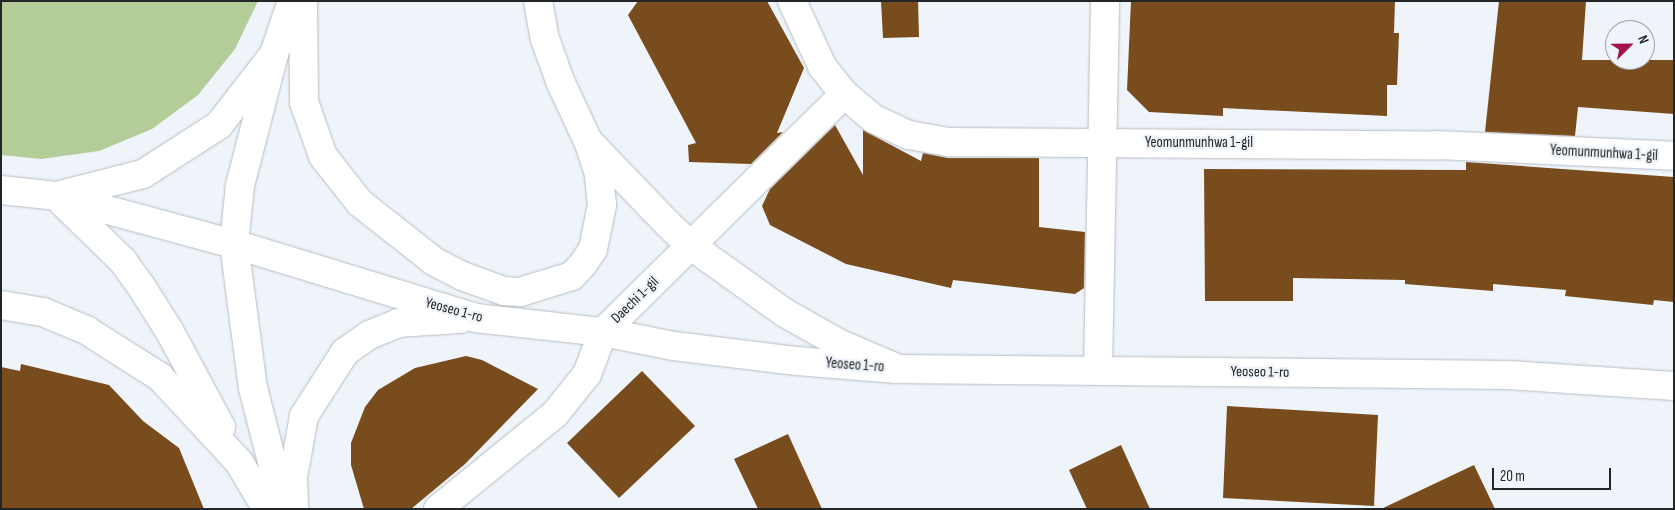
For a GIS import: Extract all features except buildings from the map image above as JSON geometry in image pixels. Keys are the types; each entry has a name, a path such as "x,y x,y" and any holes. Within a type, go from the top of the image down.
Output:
{"street":[{"path":"284,509 253,388 234,244 240,185 274,54 292,1"},
{"path":"303,1 304,102 322,156 360,203 435,262 462,276 520,292 572,276 593,249 602,205 599,174 588,141 554,64 538,1"},
{"name":"Yeomunmunhwa 1-gil","path":"792,1 822,66 844,94 874,120 909,135 948,142 1436,145 1674,156"},
{"path":"1098,370 1105,1"},
{"path":"1,190 56,196 144,174 212,130 274,54"},
{"name":"Daechi 1-gil","path":"438,509 555,414 587,374 602,332 844,94"},
{"path":"588,141 690,245 811,329 897,369"},
{"path":"56,196 122,260 141,286 194,375 238,462 267,509"},
{"name":"Yeoseo 1-ro","path":"56,196 234,244 476,318 602,332 674,346 897,369 1508,375 1674,386"},
{"path":"1,305 43,312 86,330 160,377 238,462"},
{"path":"294,509 293,477 304,416 345,352 369,335 399,323 476,318"}],"green space":[{"path":"1,1 258,1 235,49 198,95 152,129 99,151 41,159 1,155"}]}
